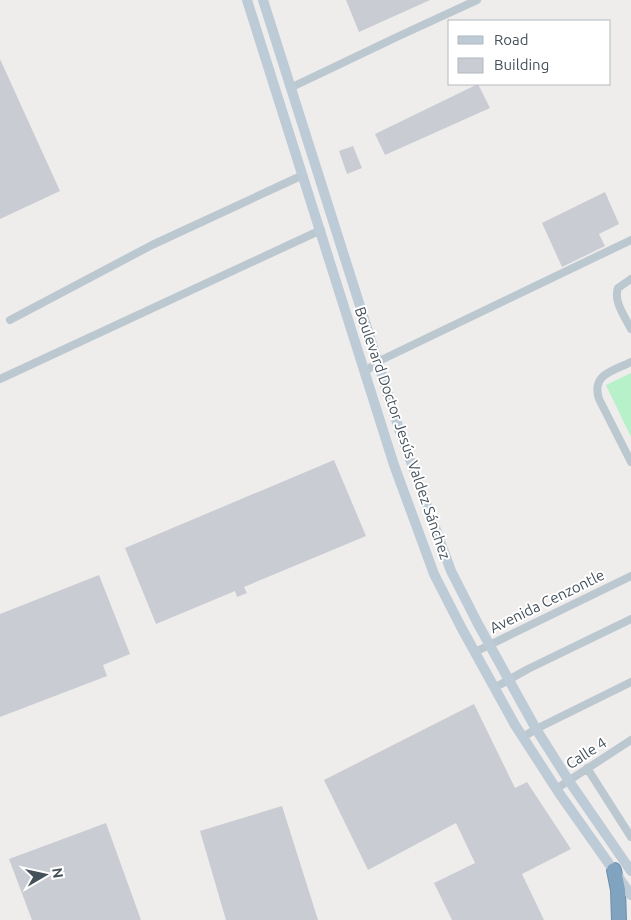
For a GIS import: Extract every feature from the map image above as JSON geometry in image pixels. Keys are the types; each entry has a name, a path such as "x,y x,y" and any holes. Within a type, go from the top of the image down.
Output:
{"highway":[{"path":"614,870 618,890 619,920"}],"main road":[{"name":"Boulevard Doctor Jesús Valdez Sánchez","path":"247,0 304,175 364,373 403,491 434,574 494,688 523,737 556,789 631,895"},
{"name":"Boulevard Doctor Jesús Valdez Sánchez","path":"262,0 409,461 451,571 536,729 631,871"}],"street":[{"path":"290,88 477,0"},
{"path":"10,320 152,245 304,175"},
{"path":"0,379 321,230"},
{"path":"364,373 377,362 631,240"},
{"path":"631,279 618,288 616,295 631,329"},
{"path":"631,362 601,377 598,382 597,392 631,462"},
{"name":"Avenida Cenzontle","path":"475,652 631,576"},
{"path":"494,688 631,619"},
{"path":"523,737 631,682"},
{"name":"Calle 4","path":"556,789 631,740"},
{"path":"587,768 631,837"}],"green space":[{"path":"631,373 631,437 606,385"}],"building":[{"path":"346,0 430,0 359,32"},
{"path":"0,59 60,191 0,219"},
{"path":"476,85 478,85 490,108 385,155 375,134"},
{"path":"353,146 362,168 347,174 339,151"},
{"path":"605,192 619,224 599,234 605,246 562,267 542,223"},
{"path":"334,460 366,536 244,587 247,593 237,597 235,591 156,624 125,548"},
{"path":"99,575 130,654 103,665 107,676 0,717 0,614"},
{"path":"474,704 515,788 527,782 571,849 522,874 544,920 452,920 434,883 475,863 456,823 368,870 324,780"},
{"path":"282,806 318,920 226,920 200,831"},
{"path":"106,823 141,920 32,920 9,859"}]}
